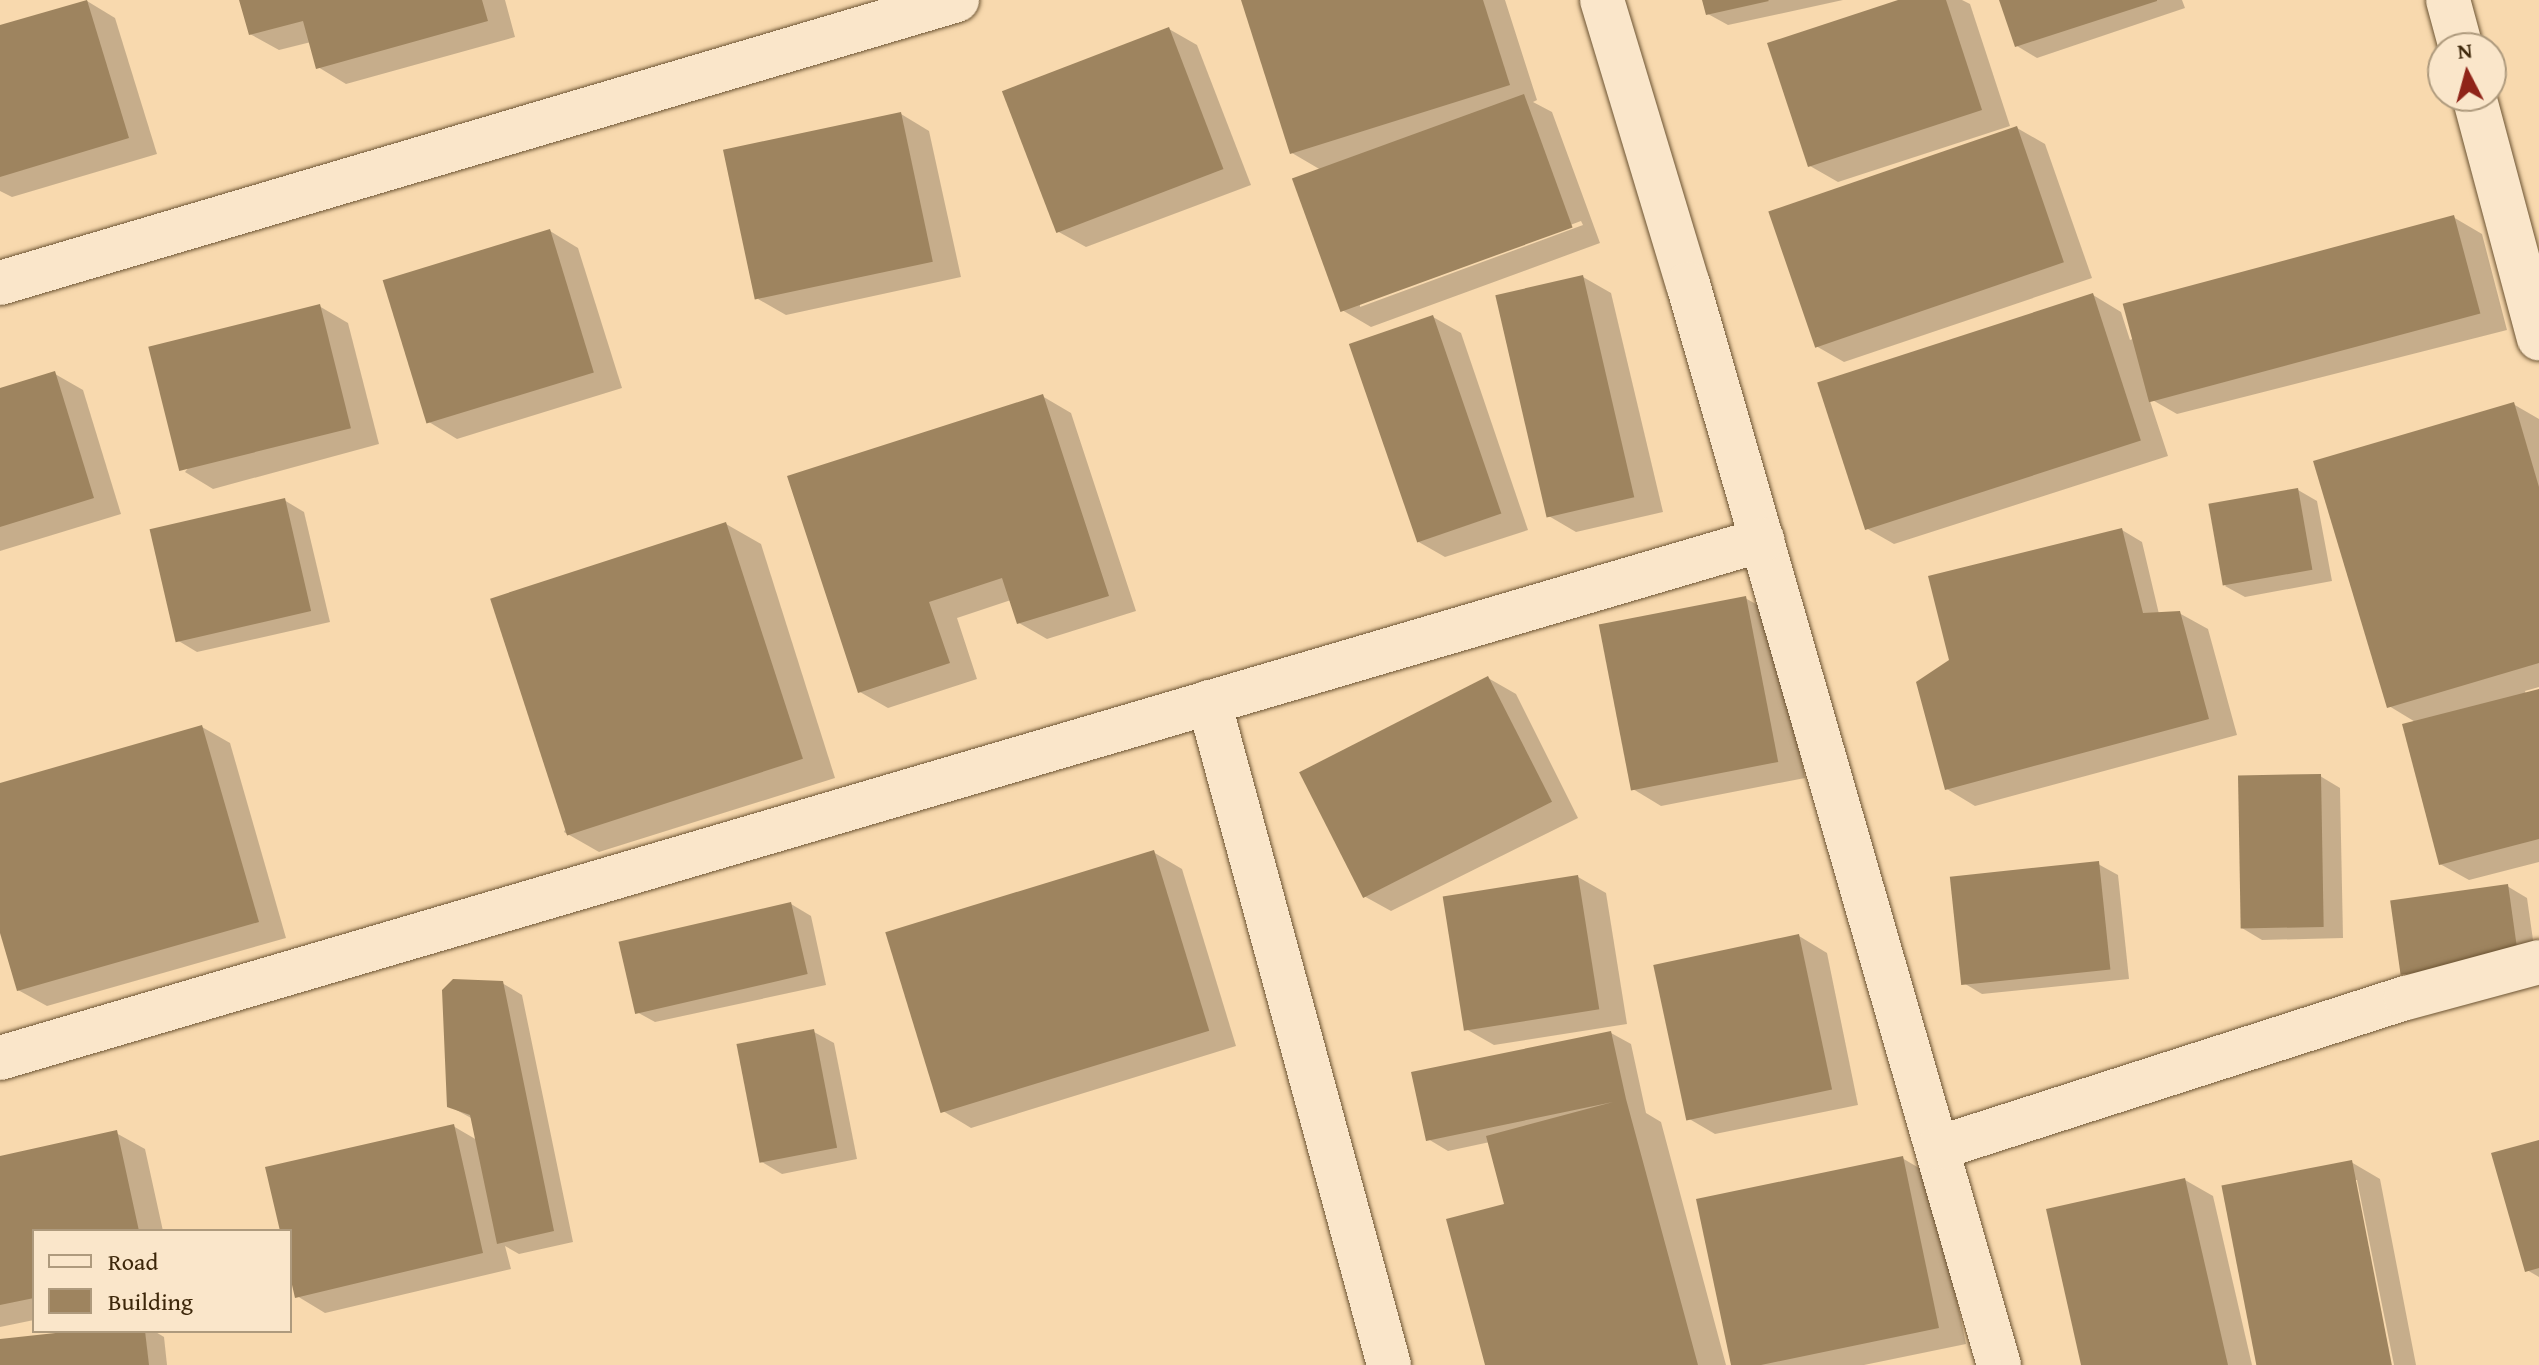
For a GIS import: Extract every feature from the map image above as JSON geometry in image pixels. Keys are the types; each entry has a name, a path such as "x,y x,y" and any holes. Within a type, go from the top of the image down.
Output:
{"street":[{"path":"0,283 902,8 957,0"},
{"path":"1602,0 1762,540 1999,1365"},
{"path":"2448,0 2457,32"},
{"path":"2478,112 2539,338"},
{"path":"0,1058 1762,540"},
{"path":"1209,702 1389,1365"},
{"path":"1938,1148 2406,998 2539,962"}],"building":[{"path":"87,0 129,138 0,177 0,25"},
{"path":"239,0 482,0 488,21 316,69 303,21 249,35"},
{"path":"1241,0 1483,0 1510,85 1290,154"},
{"path":"1702,0 1768,0 1769,1 1706,15"},
{"path":"1898,0 1946,0 1982,110 1808,167 1767,43"},
{"path":"1999,0 2157,0 2157,1 2015,47"},
{"path":"1169,27 1223,169 1056,233 1002,91"},
{"path":"1524,94 1573,227 1340,312 1292,178"},
{"path":"901,112 933,262 755,299 723,150"},
{"path":"2017,126 2064,262 1815,348 1768,212"},
{"path":"2454,215 2480,314 2149,402 2123,304"},
{"path":"550,229 594,372 427,424 383,280"},
{"path":"1583,275 1634,497 1547,517 1495,295"},
{"path":"2093,293 2141,440 1865,530 1817,383"},
{"path":"320,304 351,428 179,471 148,347"},
{"path":"1433,315 1501,514 1417,543 1349,344"},
{"path":"55,371 94,498 0,527 0,388"},
{"path":"1043,394 1109,596 1017,624 1002,578 929,602 950,663 858,693 787,476"},
{"path":"2514,402 2539,487 2539,663 2387,708 2313,461"},
{"path":"2298,488 2312,570 2223,586 2208,504"},
{"path":"285,498 311,611 176,642 150,529"},
{"path":"726,522 803,759 567,835 490,599"},
{"path":"2122,528 2143,613 2180,611 2209,719 1945,790 1916,682 1949,660 1928,576"},
{"path":"1746,596 1778,762 1631,791 1599,625"},
{"path":"1488,676 1552,802 1363,898 1299,772"},
{"path":"2539,689 2539,839 2439,865 2402,724"},
{"path":"202,725 259,922 17,991 0,933 0,783"},
{"path":"2321,774 2324,927 2241,928 2238,775"},
{"path":"1154,850 1209,1031 941,1113 885,932"},
{"path":"2099,861 2110,969 1961,985 1950,877"},
{"path":"1578,875 1599,1009 1464,1031 1443,896"},
{"path":"2508,884 2518,958 2401,975 2390,901"},
{"path":"791,902 808,974 635,1014 619,942"},
{"path":"1799,934 1832,1090 1686,1121 1653,965"},
{"path":"453,979 503,981 554,1231 497,1244 470,1115 447,1107 442,990"},
{"path":"814,1029 837,1148 760,1163 736,1044"},
{"path":"1611,1031 1626,1099 1698,1365 1485,1365 1446,1219 1504,1204 1486,1136 1613,1102 1426,1141 1411,1072"},
{"path":"454,1124 483,1253 295,1298 292,1285 292,1229 280,1229 265,1167"},
{"path":"117,1130 139,1229 32,1229 32,1298 0,1305 0,1156"},
{"path":"2539,1140 2539,1268 2525,1272 2491,1153"},
{"path":"1903,1156 1939,1328 1761,1365 1731,1365 1696,1199"},
{"path":"2352,1160 2392,1365 2256,1365 2221,1185"},
{"path":"2185,1178 2228,1365 2081,1365 2046,1209"},
{"path":"56,1333 145,1333 149,1365 0,1365 0,1339"}]}
